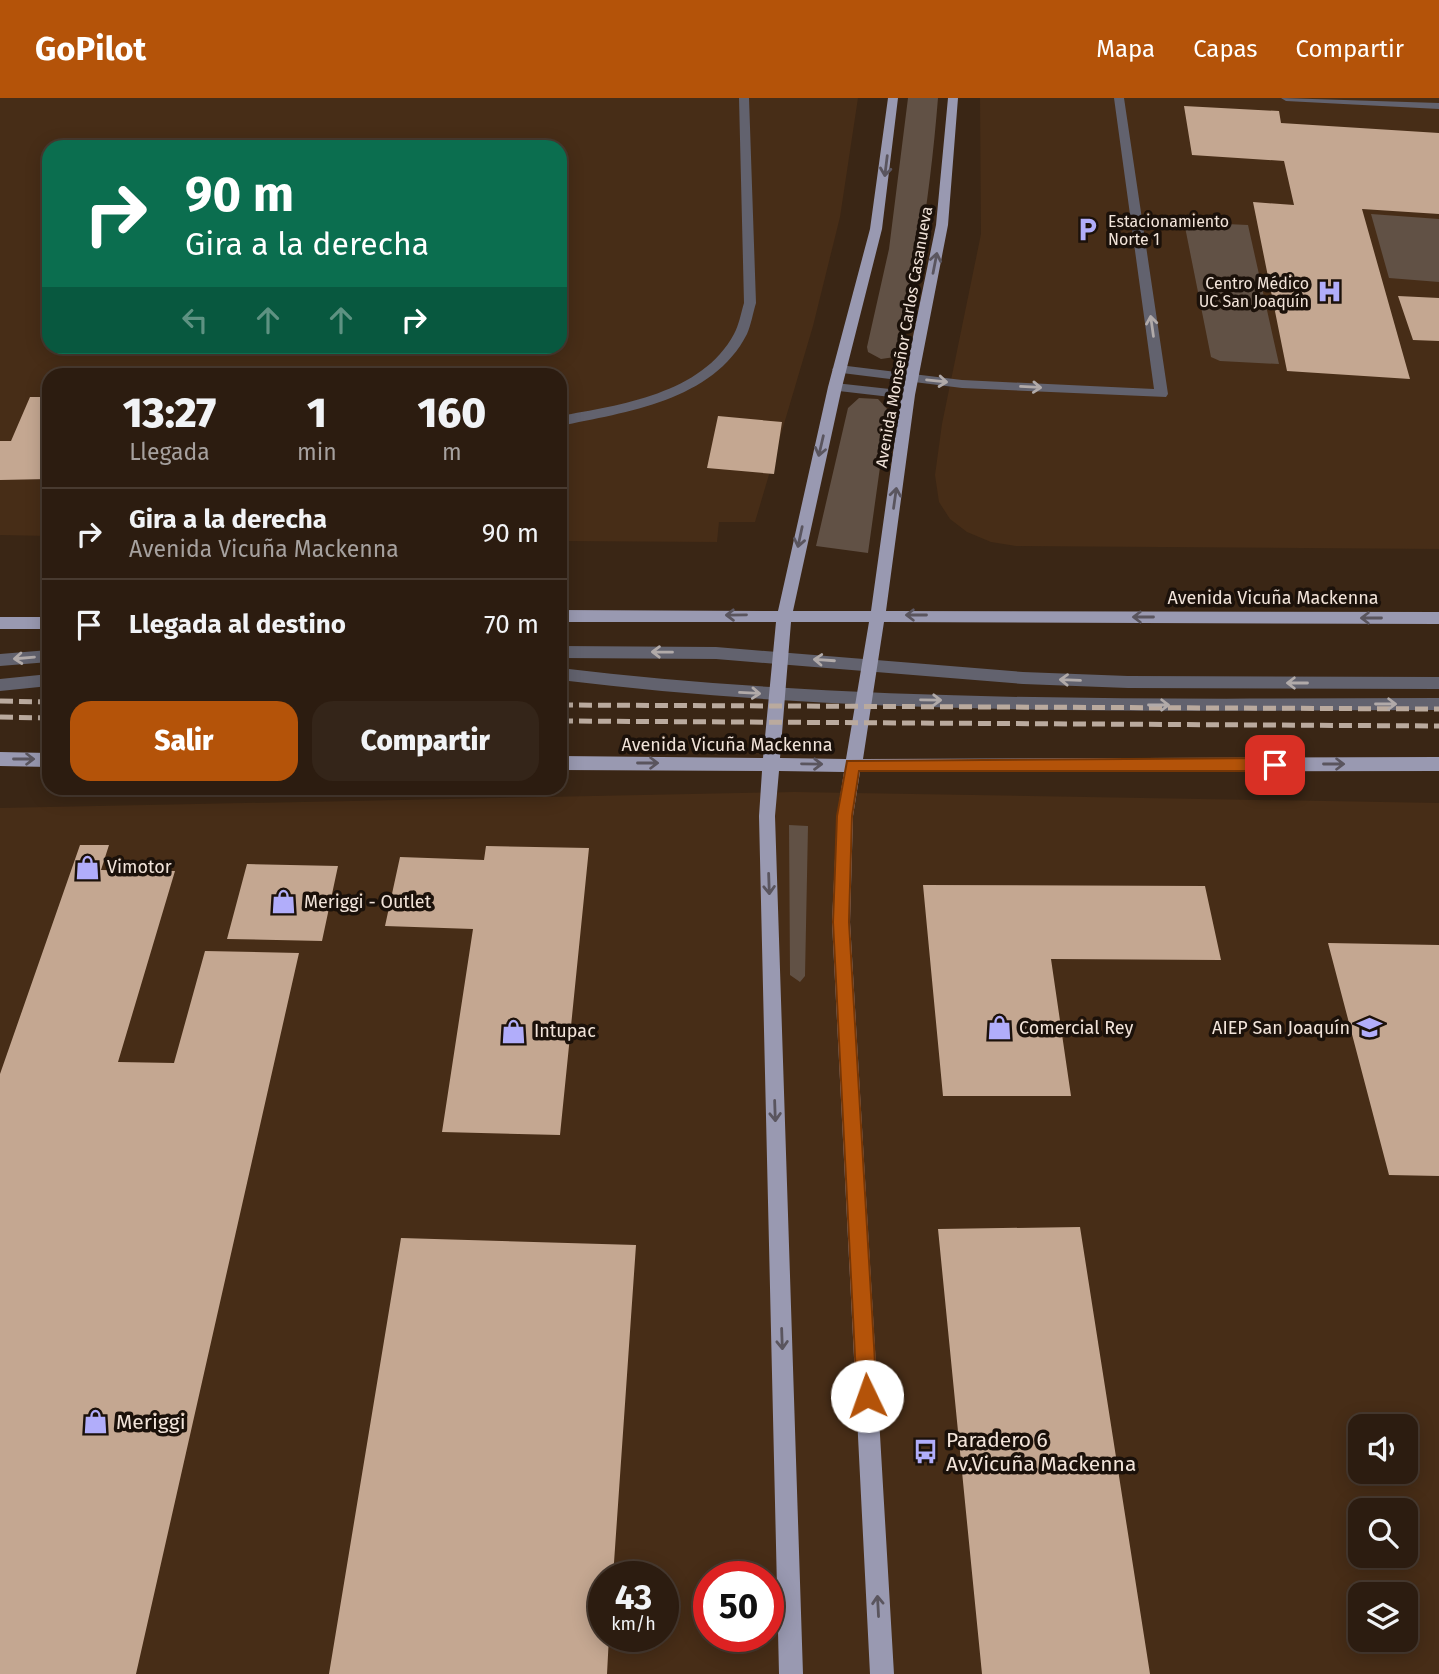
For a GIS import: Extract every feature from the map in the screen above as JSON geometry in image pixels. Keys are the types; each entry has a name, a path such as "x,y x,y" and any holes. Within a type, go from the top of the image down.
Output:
{"main road":[{"path":"791,1674 767,816 784,615 839,369 876,229 893,98"},
{"name":"Avenida Monseñor Carlos Casanueva","path":"882,1674 841,922 845,816 908,395 942,225 953,98"},
{"name":"Avenida Vicuña Mackenna","path":"567,616 1439,618"},
{"path":"0,623 42,623"},
{"path":"0,759 42,760"},
{"name":"Avenida Vicuña Mackenna","path":"567,763 1439,764"}],"lane":[{"path":"567,420 638,405 681,388 718,363 741,334 750,303 744,98"},
{"path":"839,369 912,378 1161,394 1119,98"},
{"path":"1286,98 1439,106"},
{"path":"835,387 908,395"},
{"path":"567,652 779,657 1023,678 1102,681 1439,683"},
{"path":"0,660 42,657"},
{"path":"567,675 675,688 863,699 1086,705 1439,704"},
{"path":"0,685 42,681"}],"shaded area":[{"path":"0,98 858,98 840,217 813,326 755,522 719,522 717,542 567,541 567,368 42,368 42,536 0,535"},
{"path":"908,98 938,98 935,130 918,258 899,353 895,357 881,359 868,352 867,347 889,249"},
{"path":"980,98 1439,98 1439,549 1016,546 991,542 967,532 950,519 939,502 935,475 942,424 981,234"},
{"path":"1371,214 1439,219 1439,282 1389,278"},
{"path":"1184,222 1248,225 1279,364 1220,361 1211,357"},
{"path":"859,398 878,399 888,410 868,553 816,546 848,408"},
{"path":"794,792 1439,803 1439,1674 0,1674 0,808"},
{"path":"789,825 808,826 805,976 800,982 790,975"}],"building":[{"name":"Centro Médico UC San Joaquín","path":"1184,106 1279,111 1281,123 1439,133 1439,214 1362,209 1410,379 1287,371 1253,202 1294,205 1284,161 1192,155"},
{"path":"1398,296 1439,298 1439,341 1413,340"},
{"path":"30,397 42,397 42,479 0,480 0,441 11,441"},
{"path":"718,416 782,422 774,474 707,468"},
{"name":"Meriggi","path":"80,845 109,845 101,870 175,871 118,1062 174,1063 205,951 299,953 136,1674 0,1674 0,1074"},
{"name":"Intupac","path":"486,846 589,848 560,1135 442,1132 473,929 385,926 400,857 484,860"},
{"name":"Meriggi - Outlet","path":"247,864 338,866 322,941 227,939"},
{"name":"Comercial Rey","path":"923,885 1205,886 1221,960 1051,959 1071,1096 943,1096"},
{"path":"1328,943 1439,945 1439,1176 1389,1175"},
{"path":"1080,1227 1150,1674 982,1674 938,1229"},
{"path":"401,1238 636,1245 614,1561 588,1561 588,1652 608,1652 607,1674 329,1674"}],"railway":[{"path":"0,701 42,702"},
{"path":"567,705 1439,709"},
{"path":"0,717 42,718"},
{"path":"567,721 1439,726"}],"place":[{"name":"Estacionamiento Norte 1","path":"1088,230"},
{"name":"Centro Médico UC San Joaquín","path":"1329,292"},
{"name":"Vimotor","path":"87,867"},
{"name":"Meriggi - Outlet","path":"284,902"},
{"name":"Comercial Rey","path":"999,1028"},
{"name":"AIEP San Joaquín","path":"1370,1028"},
{"name":"Intupac","path":"514,1031"},
{"name":"Meriggi","path":"96,1422"},
{"name":"Paradero 6 Av.Vicuña Mackenna","path":"926,1452"}],"route":[{"path":"867,1396 841,922 845,816 852,765 1275,765"}]}
